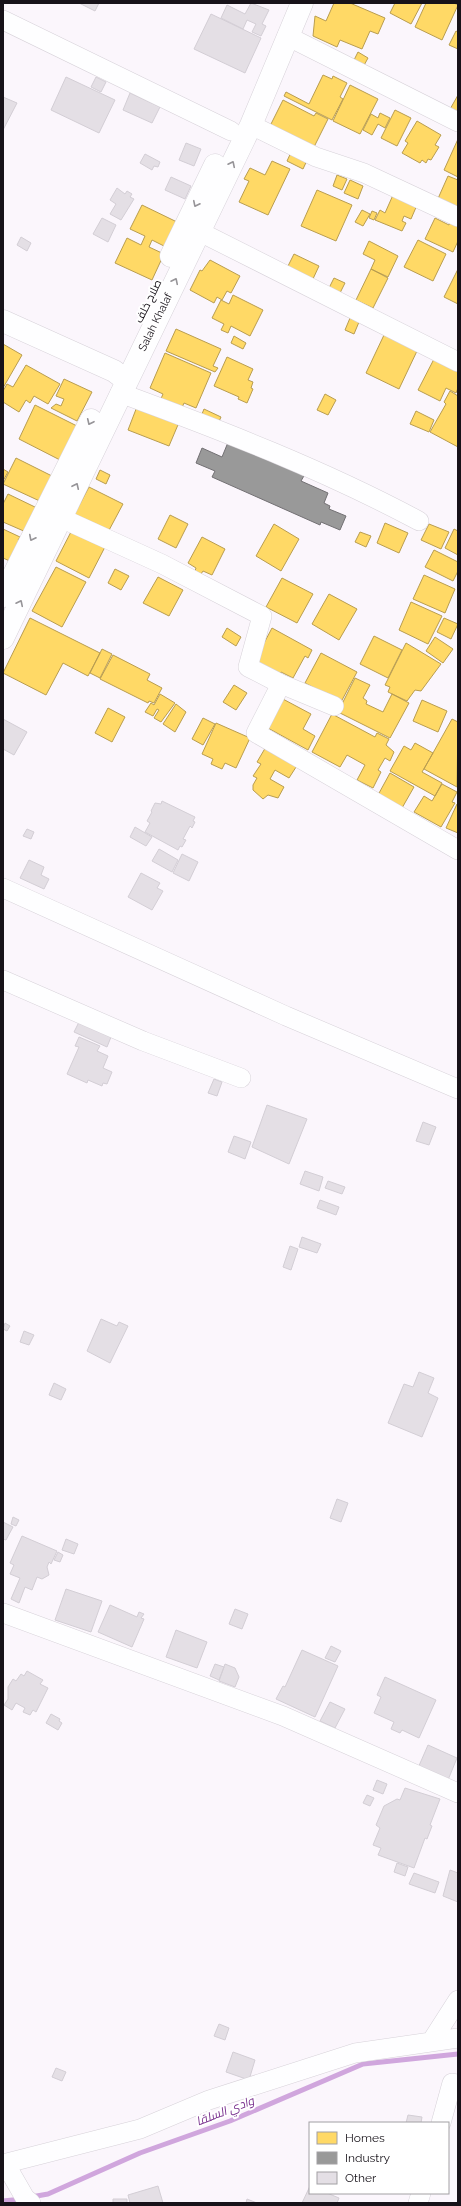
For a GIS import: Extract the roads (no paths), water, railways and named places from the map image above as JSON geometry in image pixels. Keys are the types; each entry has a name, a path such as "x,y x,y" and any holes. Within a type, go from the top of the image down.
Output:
{"main road":[{"name":"صلاح خلف","path":"3,596 120,381 241,128 288,3"},
{"name":"Salah Khalaf","path":"3,638 61,518 120,381 200,232 241,128 302,3"},
{"path":"3,321 120,381"}],"street":[{"path":"3,20 241,128 316,157 364,173 458,217"},
{"path":"287,36 458,122"},
{"path":"200,232 360,314 458,362"},
{"path":"120,381 198,422 363,492 419,521"},
{"path":"61,518 162,564 262,616 248,667 281,684 334,706"},
{"path":"281,684 256,733 458,850"},
{"path":"3,888 286,1016 458,1089"},
{"path":"3,980 143,1041 241,1078"},
{"path":"3,1612 283,1716 458,1793"},
{"path":"431,2042 458,2000"},
{"path":"31,2203 25,2198 5,2164 140,2129 209,2100 355,2053 458,2038"},
{"path":"441,2122 452,2083 458,2084"}],"waterway":[{"name":"وادي السلقا","path":"31,2197 48,2194 140,2153 230,2121 363,2064 458,2054"},
{"name":"وادي السلقا","path":"3,2201 22,2199"}]}
